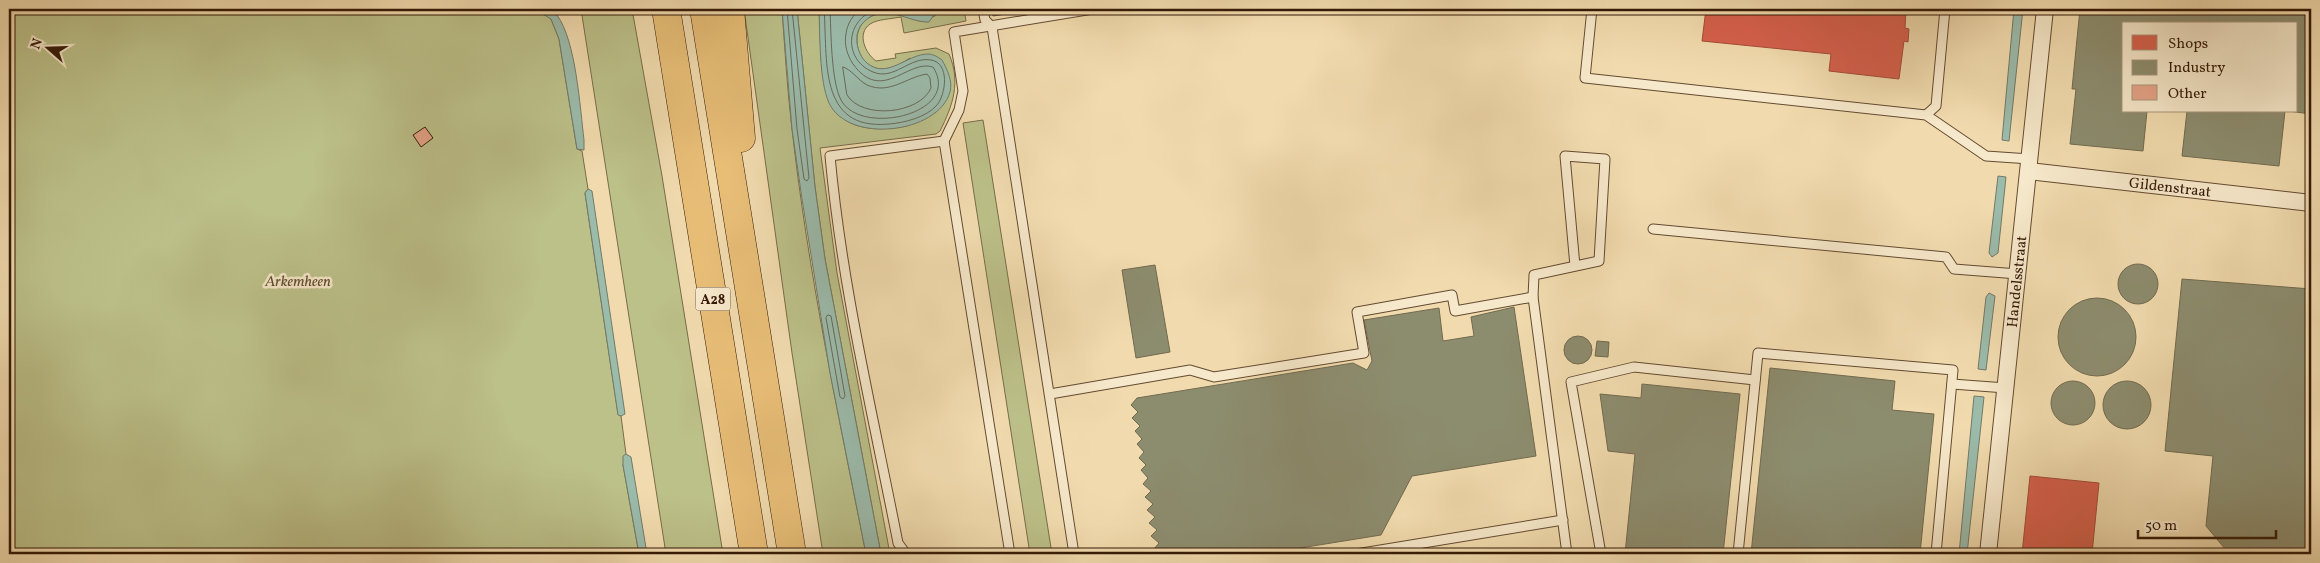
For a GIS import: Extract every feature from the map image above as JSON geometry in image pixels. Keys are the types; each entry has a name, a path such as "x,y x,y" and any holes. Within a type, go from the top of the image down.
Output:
{"highway":[{"name":"A28","path":"664,9 672,43 754,554"},
{"name":"A28","path":"704,9 792,554"},
{"name":"A28","path":"730,9 759,351"}],"street":[{"name":"Handelsstraat","path":"1988,554 1998,388 2018,274 2024,163 2045,9"},
{"name":"Gildenstraat","path":"2024,163 2311,203"}],"lane":[{"path":"983,9 985,20 992,27 1074,554"},
{"path":"1010,554 944,141 959,110 963,91 954,32 1093,9"},
{"path":"1592,9 1585,78 1926,115 1990,157 2024,163"},
{"path":"1926,115 1936,106 1945,9"},
{"path":"906,554 898,543 853,315 836,214 830,156 944,141"},
{"path":"1567,554 1533,297 1534,275 1599,262 1605,159 1565,156 1575,266"},
{"path":"1653,229 1946,257 1954,269 2018,274"},
{"path":"1050,394 1190,370 1214,377 1364,353 1357,312 1452,295 1455,311 1533,297"},
{"path":"1738,554 1758,353 1953,370 1936,554"},
{"path":"1601,554 1571,382 1634,367 1755,380"},
{"path":"1952,384 1998,388"},
{"path":"1356,554 1562,520"}],"green space":[{"name":"Arkemheen","path":"9,9 547,9 559,39 577,149 582,151 588,189 585,193 618,414 621,416 626,454 623,465 639,554 9,554"},
{"path":"581,9 632,9 662,176 723,554 666,554"},
{"path":"744,9 782,9 790,114 806,236 824,342 866,554 823,554 792,353"},
{"path":"797,9 819,9 821,58 829,99 839,114 854,124 876,129 907,126 910,58 886,69 873,67 866,62 860,55 857,37 859,28 864,21 877,14 890,13 922,21 935,16 938,9 964,9 966,21 904,33 901,17 873,22 866,28 863,38 866,49 876,61 896,58 895,54 936,48 949,54 953,64 954,93 949,112 940,131 936,134 820,148 837,273 890,554 881,554 825,259 815,187"},
{"path":"983,120 1052,554 1030,554 963,123"}],"water":[{"path":"535,9 557,15 569,41 579,93 584,150 577,149 559,39 551,19"},
{"path":"782,9 797,9 815,187 825,259 881,554 866,554 830,373 792,129"},
{"path":"819,9 938,9 929,22 888,13 872,16 860,26 857,46 867,63 882,69 890,68 920,55 928,54 942,60 948,71 951,84 950,92 942,106 929,117 911,125 892,129 872,129 854,124 839,116 829,103 823,83"},
{"path":"2014,9 2023,9 2009,141 2002,140"},
{"path":"1998,176 2006,177 1998,253 1992,257 1989,253"},
{"path":"588,189 592,191 625,414 621,416 618,415 585,193"},
{"path":"1989,293 1995,296 1986,370 1978,369 1986,297"},
{"path":"1974,396 1984,397 1967,554 1959,554"},
{"path":"626,454 631,457 647,554 639,554 623,465 623,456"}],"building: Shops":[{"path":"1706,9 1906,9 1905,28 1909,29 1908,42 1904,41 1899,79 1829,71 1831,54 1702,41"},
{"path":"2030,476 2099,483 2092,554 2022,554"}],"building: Industry":[{"path":"992,9 1038,9 993,16"},
{"path":"2080,9 2311,9 2311,114 2296,112 2298,112 2298,22 2122,22 2122,112 2147,112 2143,151 2070,144 2076,89 2072,89"},
{"path":"2187,112 2285,112 2279,166 2182,156"},
{"path":"2142,264 2149,267 2155,273 2158,284 2157,292 2149,301 2142,304 2134,304 2127,301 2119,292 2118,280 2121,273 2130,265"},
{"path":"1155,265 1170,352 1136,358 1122,270"},
{"path":"2182,279 2311,289 2311,554 2225,554 2226,550 2206,526 2213,456 2165,451"},
{"path":"2097,298 2112,301 2124,310 2133,322 2136,337 2133,352 2124,364 2112,373 2097,376 2082,373 2070,364 2061,352 2058,337 2061,322 2070,310 2082,301"},
{"path":"1514,307 1536,456 1412,476 1381,535 1263,554 1159,554 1154,549 1159,543 1151,536 1157,530 1149,523 1155,517 1147,510 1153,504 1145,497 1151,491 1143,484 1148,478 1141,470 1146,465 1139,458 1144,452 1137,444 1142,439 1135,431 1140,426 1132,418 1138,412 1131,405 1137,398 1353,363 1367,370 1372,361 1364,320 1439,308 1443,341 1474,336 1471,317"},
{"path":"1578,336 1588,340 1592,350 1588,360 1578,364 1568,360 1564,350 1568,340"},
{"path":"1597,341 1609,342 1608,357 1595,356"},
{"path":"1770,368 1895,381 1892,410 1934,414 1920,554 1751,554"},
{"path":"2077,381 2089,387 2094,394 2094,412 2089,419 2082,424 2069,425 2061,422 2054,415 2051,399 2054,391 2061,384"},
{"path":"2127,381 2136,383 2144,388 2149,396 2151,405 2149,414 2144,422 2136,427 2127,429 2118,427 2110,422 2105,414 2103,405 2105,396 2110,388 2118,383"},
{"path":"1642,384 1740,394 1723,554 1625,554 1635,454 1608,451 1600,394 1641,398"}],"building: Other":[{"path":"425,127 433,138 421,147 413,135"}]}
